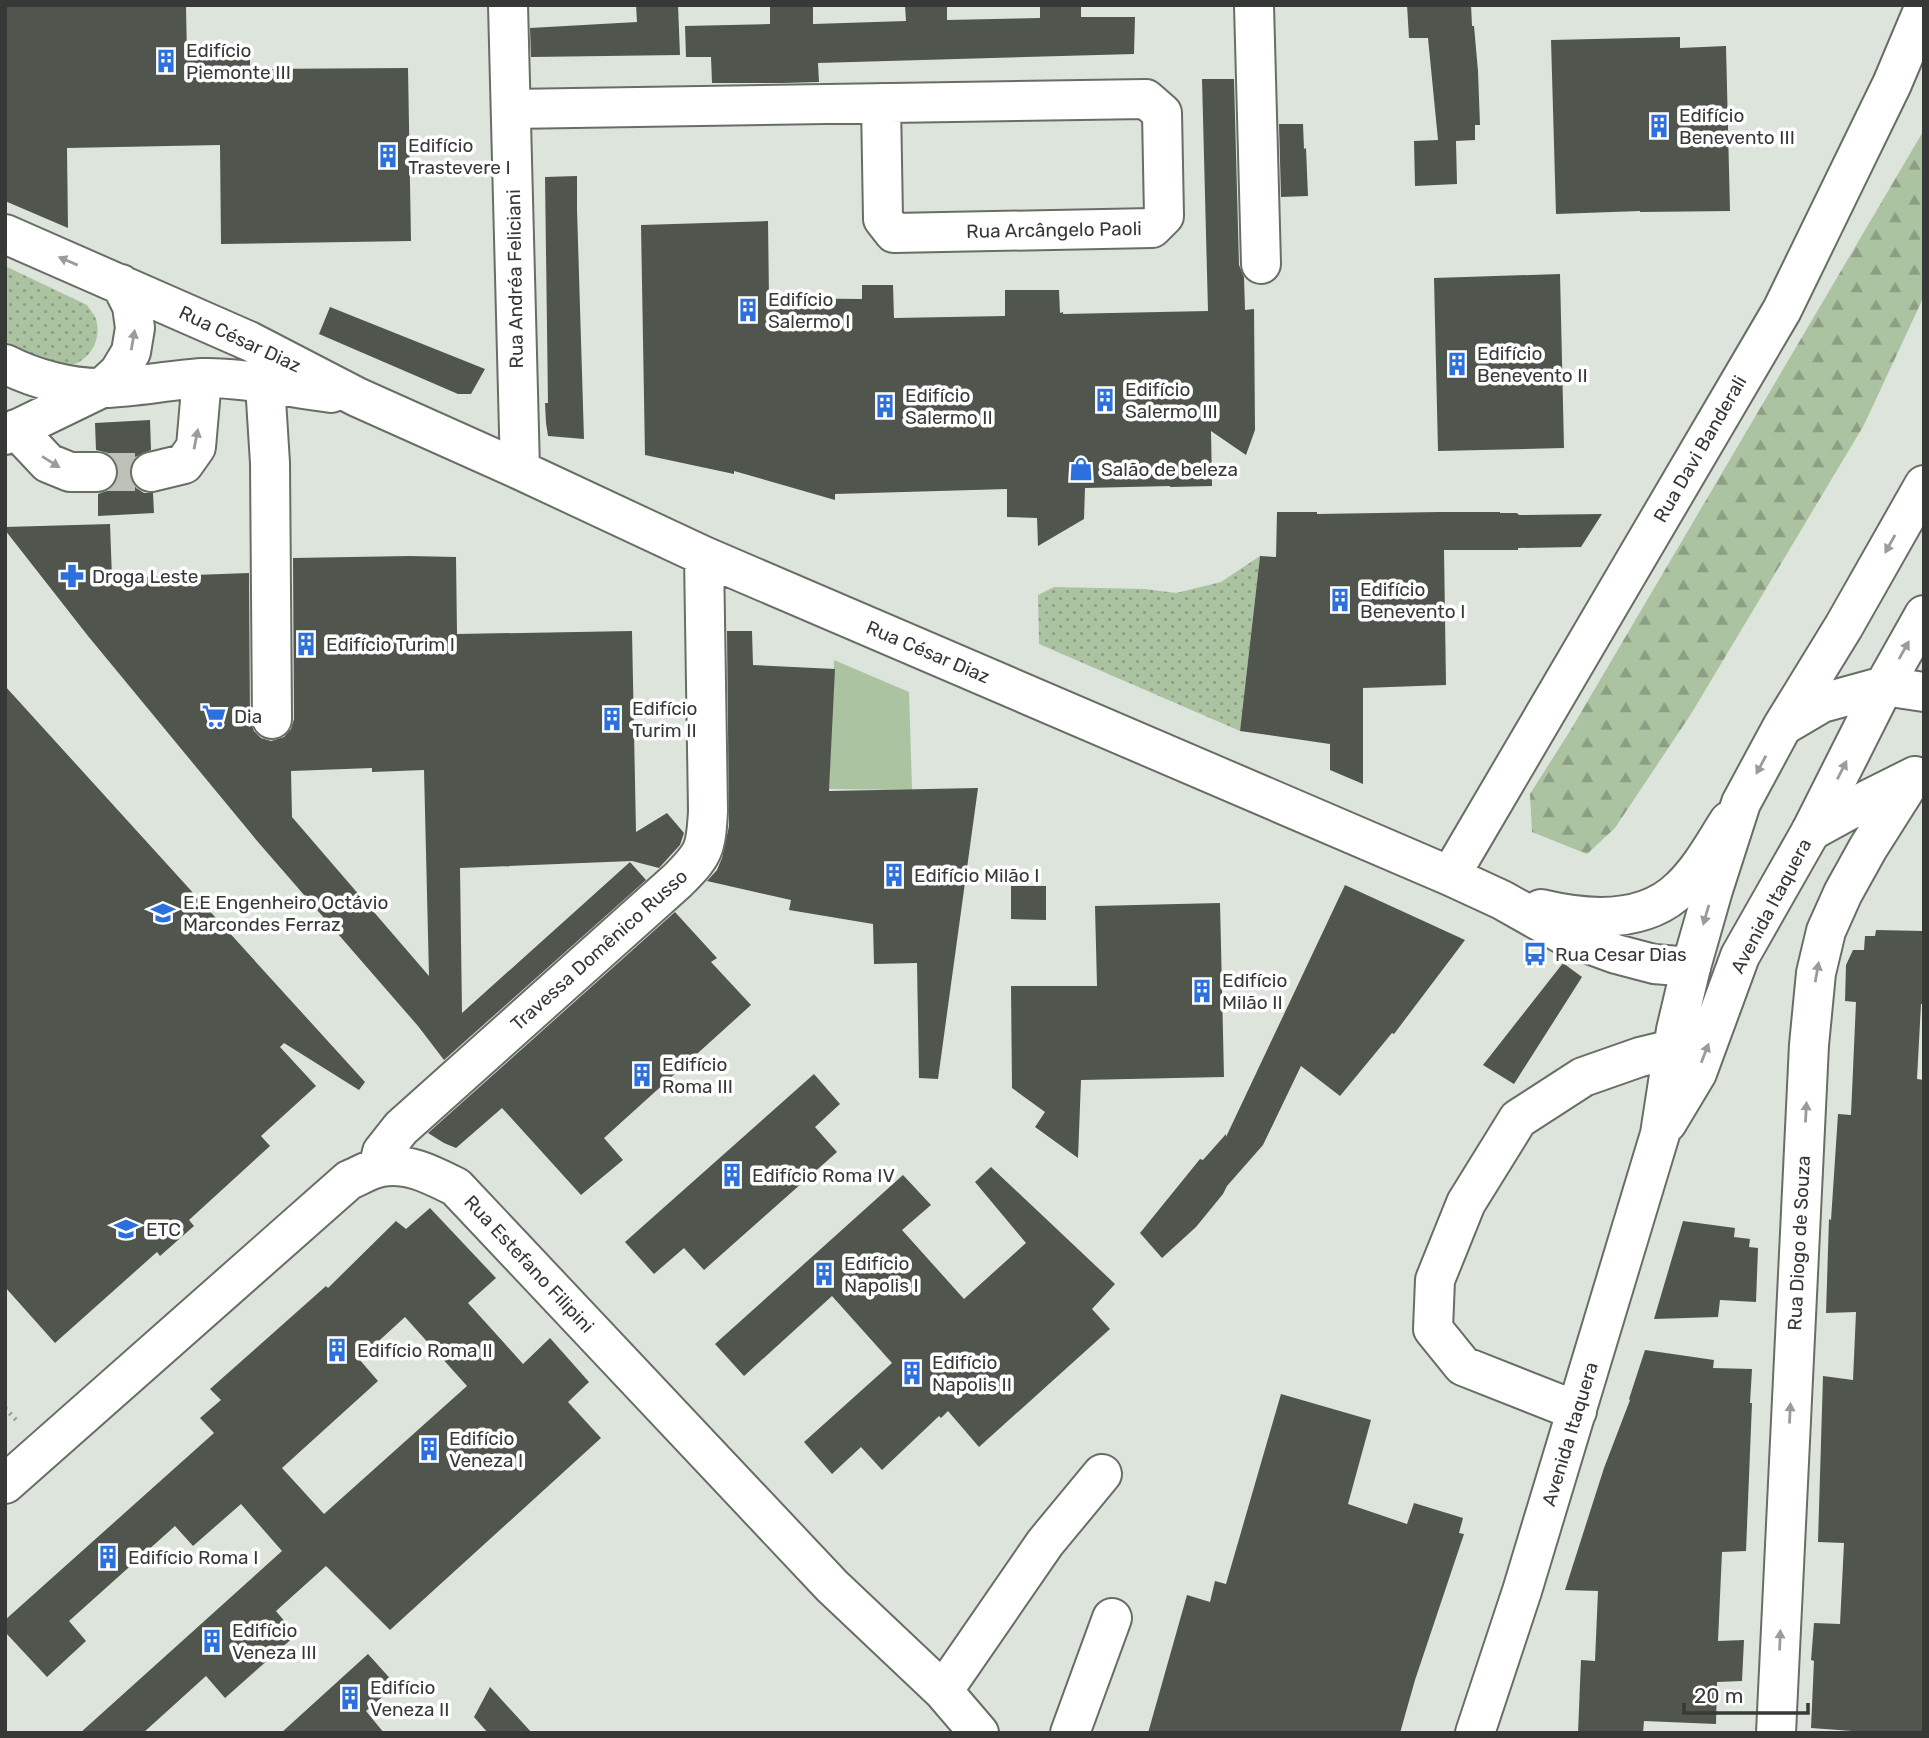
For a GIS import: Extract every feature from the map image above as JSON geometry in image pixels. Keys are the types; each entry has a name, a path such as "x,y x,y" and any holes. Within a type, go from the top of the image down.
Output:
{"street":[{"name":"Rua Andréa Feliciani","path":"508,5 520,470"},
{"path":"1254,5 1261,264"},
{"name":"Rua Davi Banderali","path":"1450,876 1782,310 1892,84 1924,8"},
{"name":"Rua Arcângelo Paoli","path":"510,109 881,103 1146,99 1161,113 1164,216 1152,228 894,233 883,219 881,103"},
{"name":"Rua César Diaz","path":"8,237 249,341 357,397 704,556 1450,876 1502,900 1564,935 1654,964 1690,967 1740,956"},
{"path":"97,472 70,472 48,463 10,432 102,388 120,372 131,352 135,328 132,306 121,284"},
{"path":"5,364 37,377 102,388"},
{"path":"152,472 184,464 196,447 202,378"},
{"name":"Rua César Diaz","path":"102,388 202,378 357,397"},
{"path":"265,384 270,463 272,719"},
{"name":"Avenida Itaquera","path":"1475,1733 1522,1591 1660,1134 1672,1049 1690,967 1741,803 1782,727 1844,626 1924,485"},
{"name":"Travessa Domênico Russo","path":"378,1168 382,1152 401,1128 698,860 706,839 708,811 704,556"},
{"path":"1811,831 1884,686 1924,615"},
{"path":"1782,727 1822,703 1884,686 1924,692"},
{"name":"Avenida Itaquera","path":"1660,1134 1698,1073 1740,956 1811,831 1918,774"},
{"name":"Rua Diogo de Souza","path":"1776,1733 1809,1045 1816,973 1826,931 1843,893 1868,848 1918,774"},
{"name":"Rua César Diaz","path":"1502,900 1557,913 1603,918 1647,911 1680,890 1699,868 1741,803"},
{"path":"1577,1411 1464,1366 1433,1329 1435,1280 1466,1203 1518,1119 1583,1077 1672,1049"},
{"name":"Rua Estefano Filipini","path":"5,1484 349,1180 378,1168 398,1166 430,1173 456,1187 832,1586 943,1691 979,1733"},
{"path":"943,1691 1045,1543 1102,1474"},
{"path":"1070,1733 1112,1618"}],"green space":[{"path":"1924,130 1924,296 1864,425 1691,714 1615,828 1587,854 1532,832 1530,794 1570,731"},
{"path":"5,266 87,305 98,328 95,344 85,358 71,365 57,365 5,341"},
{"path":"1260,556 1240,731 1039,644 1038,595 1054,587 1145,589 1176,593 1221,582"},
{"path":"834,660 909,692 912,790 829,789"}],"building":[{"path":"5,5 186,5 187,59 250,57 250,69 408,68 411,241 221,244 220,145 67,148 68,228 5,201"},
{"path":"636,5 678,5 680,55 531,57 530,28 637,22"},
{"path":"770,5 813,5 813,24 906,21 905,5 947,5 947,20 1040,18 1040,5 1081,5 1081,17 1135,17 1134,54 818,63 819,82 783,83 712,83 711,57 686,57 685,26 770,24"},
{"path":"1407,5 1471,5 1480,125 1475,125 1475,140 1456,141 1457,184 1415,186 1414,141 1438,140 1428,38 1409,38"},
{"path":"1680,37 1680,48 1726,46 1730,211 1556,214 1551,40"},
{"path":"1202,79 1234,79 1239,265 1244,277 1245,310 1254,309 1255,430 1246,455 1211,431 1212,486 1085,488 1084,519 1038,546 1037,518 1007,517 1007,489 835,494 835,500 734,471 734,474 645,455 641,225 768,221 769,298 862,299 862,285 893,285 894,318 1005,316 1005,290 1059,290 1060,313 1063,314 1208,311"},
{"path":"1279,124 1303,124 1308,196 1281,197"},
{"path":"577,176 584,439 548,436 545,403 548,403 545,177"},
{"name":"Edifício Benevento II","path":"1560,274 1564,448 1438,451 1434,278"},
{"path":"330,307 485,369 471,394 458,394 319,334"},
{"path":"150,420 151,450 135,457 130,465 130,476 136,488 144,493 153,493 154,513 98,516 98,494 107,491 116,483 119,471 116,461 108,453 96,450 95,423"},
{"path":"1277,512 1602,514 1581,547 1444,550 1446,685 1363,688 1363,784 1330,770 1330,744 1240,731 1260,556 1276,557"},
{"path":"110,524 112,578 249,573 250,720 254,731 261,738 271,741 284,737 291,729 294,719 293,558 456,557 457,634 632,631 636,832 667,813 684,833 680,845 659,868 632,861 460,868 462,1013 630,862 646,880 444,1060 418,1026 258,842 88,636 5,527","holes":["372,768 372,772 424,770 429,976 292,817 291,771"]},
{"path":"727,631 752,631 753,665 835,669 829,791 978,788 938,1079 919,1078 917,963 874,964 873,924 789,910 791,900 707,881 717,870 722,858 729,826"},
{"path":"5,686 365,1082 359,1090 284,1043 280,1047 316,1086 261,1136 270,1146 189,1220 194,1226 160,1256 157,1252 55,1343 5,1287"},
{"path":"1345,885 1465,940 1394,1034 1392,1033 1340,1096 1301,1066 1263,1145 1196,1227 1162,1258 1140,1233 1200,1159 1203,1160 1226,1134 1226,1137"},
{"path":"1011,886 1046,886 1046,920 1011,919"},
{"path":"1220,903 1224,1077 1081,1080 1078,1158 1035,1127 1045,1112 1012,1088 1011,986 1097,986 1095,906"},
{"path":"675,912 717,958 711,962 751,1005 604,1138 623,1160 581,1195 502,1108 456,1148 428,1133"},
{"path":"1876,930 1924,931 1924,1004 1921,1004 1917,1079 1924,1080 1924,1733 1852,1733 1811,1728 1814,1623 1840,1624 1844,1543 1818,1542 1823,1376 1853,1380 1856,1312 1826,1313 1829,1219 1831,1220 1838,1114 1851,1115 1856,1002 1845,1001 1846,965 1853,950 1864,950 1865,936 1875,936"},
{"path":"1563,963 1582,977 1514,1084 1483,1065"},
{"name":"Edifício Roma IV","path":"814,1074 840,1104 815,1127 837,1152 704,1270 684,1248 654,1274 625,1242"},
{"path":"991,1167 1115,1284 1092,1309 1110,1329 979,1447 948,1411 941,1418 939,1416 882,1470 861,1447 832,1474 804,1442 892,1363 832,1296 744,1376 715,1344 903,1175 931,1205 902,1230 964,1299 1026,1243 975,1182"},
{"path":"430,1208 496,1278 468,1303 523,1364 550,1338 589,1382 568,1402 601,1438 390,1630 326,1566 276,1611 296,1635 225,1698 206,1676 143,1733 80,1733 282,1551 241,1504 193,1546 175,1526 69,1621 86,1641 47,1677 5,1632 5,1620 214,1433 200,1418 221,1400 210,1389 326,1286 328,1288 396,1221 406,1229","holes":["405,1317 467,1386 324,1514 282,1468 378,1381 359,1359"]},
{"path":"1683,1221 1735,1228 1734,1237 1750,1239 1749,1247 1758,1248 1756,1302 1720,1300 1718,1317 1654,1319"},
{"path":"1645,1350 1714,1360 1713,1368 1752,1369 1746,1551 1722,1552 1718,1641 1744,1640 1742,1681 1717,1682 1716,1724 1644,1721 1643,1733 1578,1733 1581,1660 1595,1661 1598,1591 1565,1590"},
{"path":"1281,1394 1371,1420 1348,1504 1407,1524 1414,1503 1463,1518 1459,1533 1464,1534 1400,1733 1148,1733 1187,1595 1210,1602 1215,1581 1226,1584"},
{"name":"Edifício Veneza II","path":"368,1654 396,1685 366,1711 384,1733 281,1733"},
{"path":"490,1687 532,1733 488,1733 474,1717"}],"tunnel":[{"path":"97,472 151,472"}],"place":[{"name":"Edifício Piemonte III","path":"166,61"},
{"name":"Edifício Benevento III","path":"1659,126"},
{"name":"Edifício Trastevere I","path":"388,156"},
{"name":"Edifício Salermo I","path":"748,310"},
{"name":"Edifício Benevento II","path":"1457,364"},
{"name":"Edifício Salermo III","path":"1105,400"},
{"name":"Edifício Salermo II","path":"885,406"},
{"name":"Salão de beleza","path":"1081,469"},
{"name":"Droga Leste","path":"72,576"},
{"name":"Edifício Benevento I","path":"1340,600"},
{"name":"Edifício Turim I","path":"306,644"},
{"name":"Dia","path":"214,716"},
{"name":"Edifício Turim II","path":"612,719"},
{"name":"Edifício Milão I","path":"894,875"},
{"name":"E.E Engenheiro Octávio Marcondes Ferraz","path":"163,913"},
{"name":"Rua Cesar Dias","path":"1535,954"},
{"name":"Edifício Milão II","path":"1202,991"},
{"name":"Edifício Roma III","path":"642,1075"},
{"name":"Edifício Roma IV","path":"732,1175"},
{"name":"ETC","path":"126,1229"},
{"name":"Edifício Napolis I","path":"824,1274"},
{"name":"Edifício Roma II","path":"337,1350"},
{"name":"Edifício Napolis II","path":"912,1373"},
{"name":"Edifício Veneza I","path":"429,1449"},
{"name":"Edifício Roma I","path":"108,1557"},
{"name":"Edifício Veneza III","path":"212,1641"},
{"name":"Edifício Veneza II","path":"350,1698"}]}
